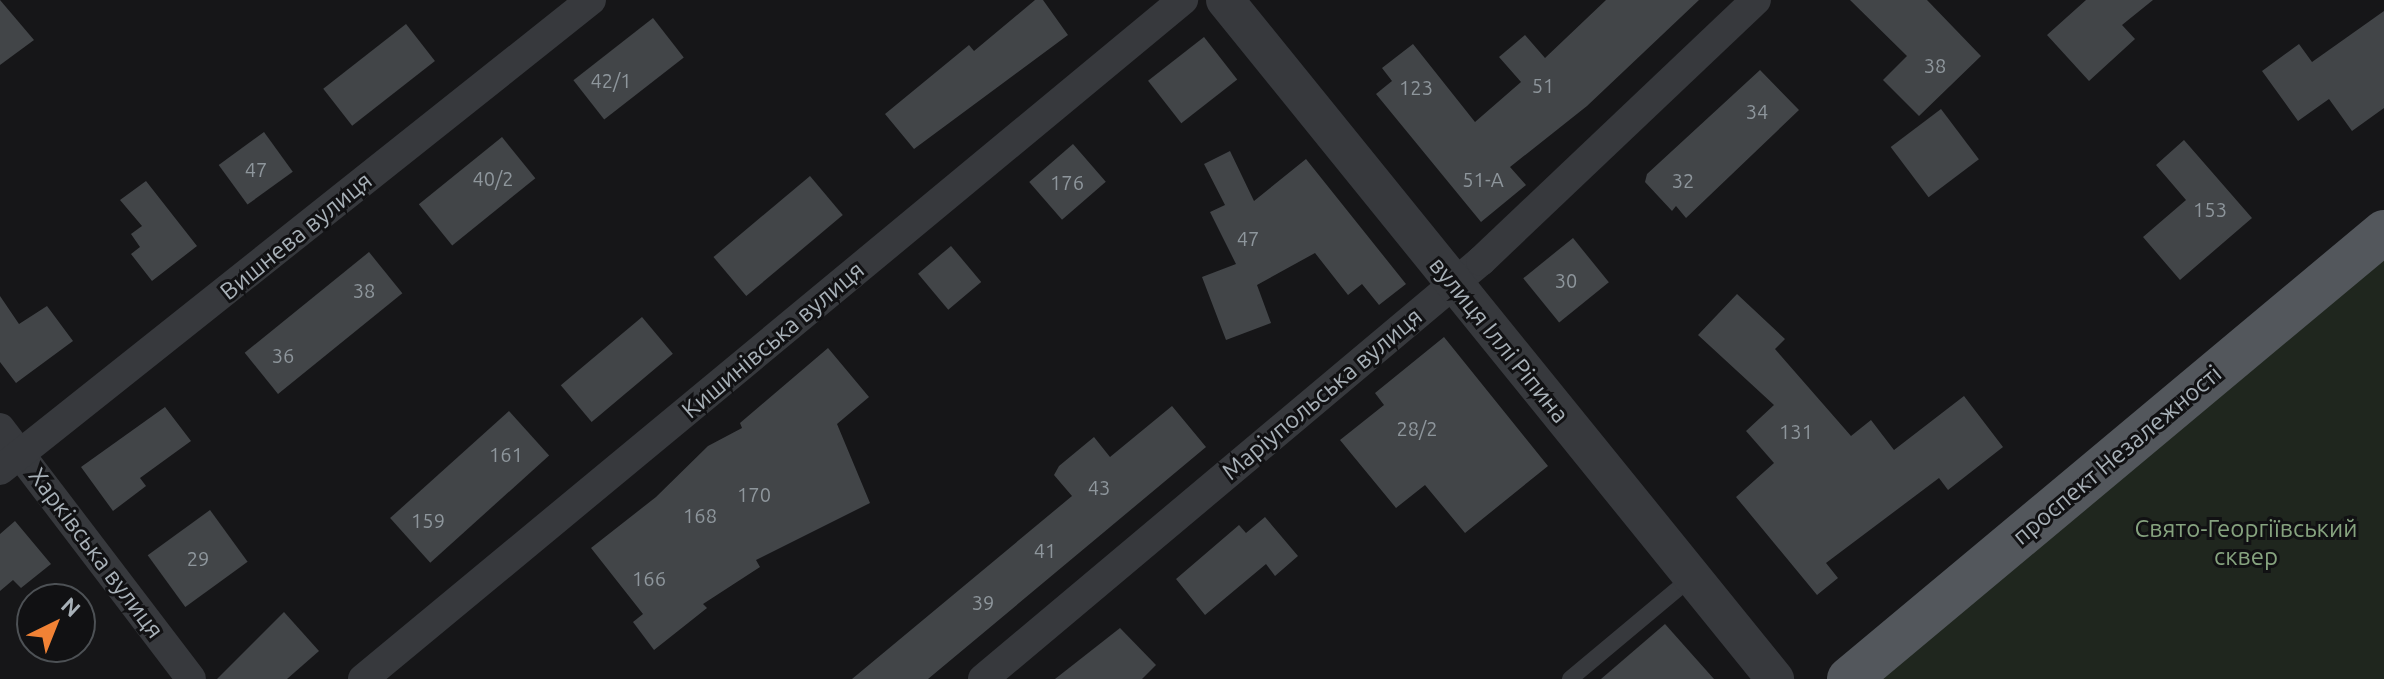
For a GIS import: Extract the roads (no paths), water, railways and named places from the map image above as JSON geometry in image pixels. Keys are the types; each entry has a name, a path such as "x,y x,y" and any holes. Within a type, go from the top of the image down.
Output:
{"main road":[{"name":"проспект Незалежності","path":"1849,679 2384,232"}],"street":[{"name":"Вишнева вулиця","path":"11,463 591,0"},
{"name":"Кишинівська вулиця","path":"363,679 1183,0"},
{"name":"вулиця Іллі Ріпина","path":"1225,0 1775,679"},
{"name":"Маріупольська вулиця","path":"983,679 1454,283 1756,0"},
{"name":"Харківська вулиця","path":"0,428 11,463 191,679"}],"lane":[{"path":"1570,679 1691,578"}],"park label":[{"name":"Свято-Георгіївський сквер","path":"2246,543"}]}
